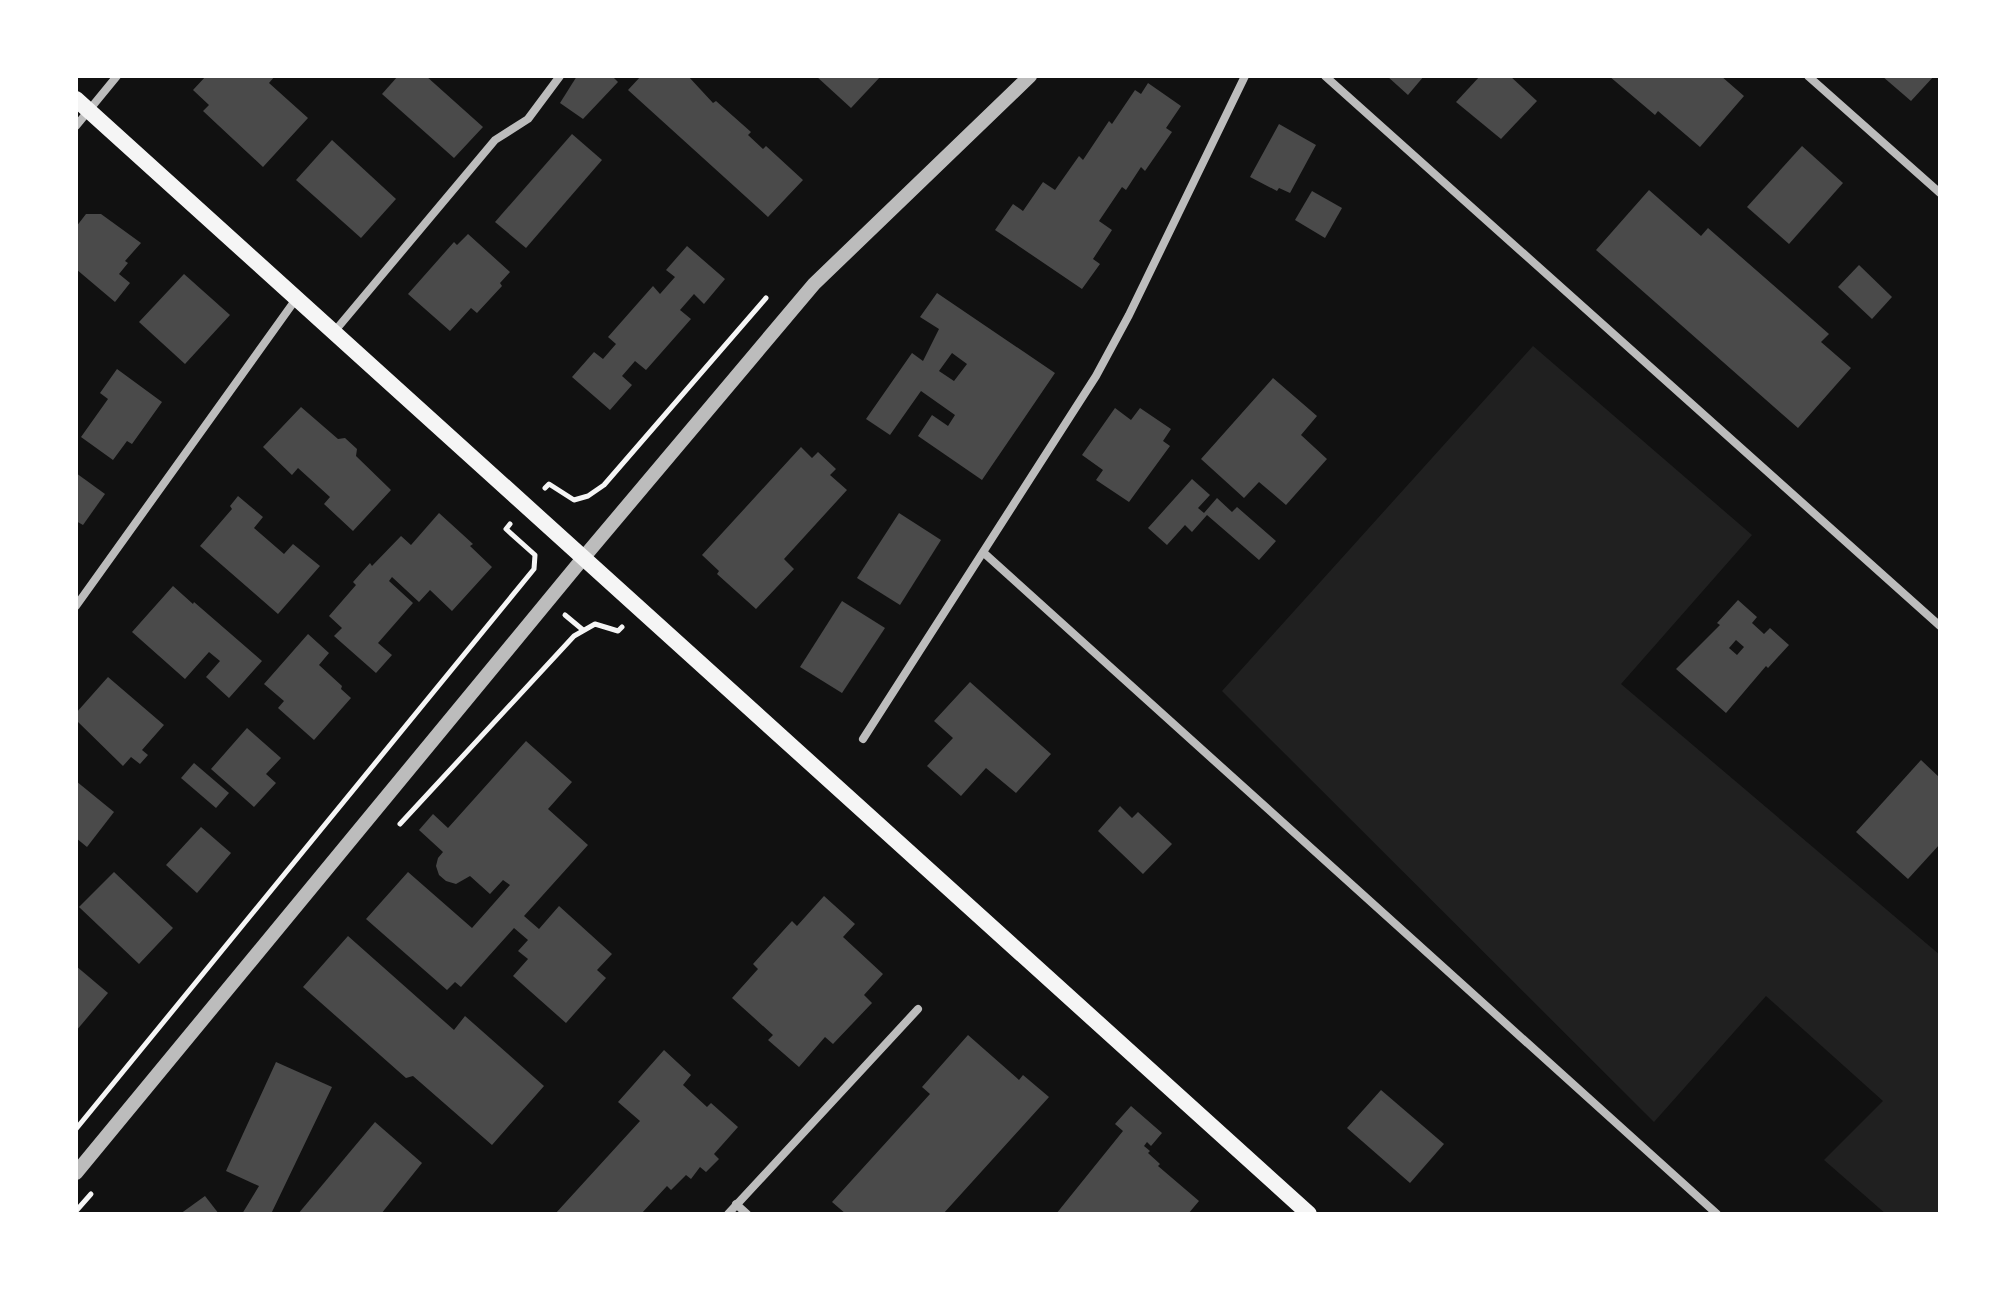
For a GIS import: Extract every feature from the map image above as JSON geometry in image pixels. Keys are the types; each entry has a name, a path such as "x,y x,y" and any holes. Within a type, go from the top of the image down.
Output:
{"main road":[{"path":"76,99 1309,1214"}],"street":[{"path":"76,126 117,76"},
{"path":"334,332 495,140 528,119 560,76"},
{"path":"76,1173 584,557 814,284 1030,76"},
{"path":"863,739 1096,376 1136,301 1245,76"},
{"path":"1325,76 1940,626"},
{"path":"1808,76 1940,193"},
{"path":"76,606 296,299"},
{"path":"984,553 1717,1214"},
{"path":"728,1214 918,1009"},
{"path":"736,1204 747,1214"}],"path":[{"path":"76,1129 534,569 535,555 506,529"},
{"path":"390,834 574,636 595,624 618,631 639,607"},
{"path":"76,1211 96,1187"}],"shaded area":[{"path":"1533,346 1752,535 1621,684 1940,955 1940,1214 1886,1214 1824,1160 1883,1101 1766,996 1654,1122 1222,691"}],"building":[{"path":"206,76 275,76 269,83 308,118 263,167 203,111 209,105 193,90"},
{"path":"398,76 426,76 483,127 454,158 382,94"},
{"path":"577,76 612,76 618,82 583,119 560,103"},
{"path":"641,76 688,76 713,103 716,101 751,132 748,135 763,149 766,146 803,180 768,217 628,90"},
{"path":"816,76 881,76 851,108"},
{"path":"1387,76 1424,76 1408,95"},
{"path":"1480,76 1510,76 1537,101 1501,139 1456,102"},
{"path":"1609,76 1721,76 1744,96 1700,147 1658,111 1655,115"},
{"path":"1882,76 1934,76 1911,101"},
{"path":"1148,83 1181,106 1166,128 1172,132 1145,171 1141,167 1126,190 1122,187 1099,221 1112,230 1093,259 1100,264 1082,289 995,230 1013,204 1023,211 1043,182 1055,190 1079,156 1083,160 1109,121 1112,124 1135,90 1141,94"},
{"path":"1279,124 1316,145 1290,193 1279,188 1277,191 1250,177"},
{"path":"572,134 602,160 526,248 495,222"},
{"path":"332,140 396,199 361,238 296,180"},
{"path":"1802,146 1843,183 1789,244 1747,207"},
{"path":"1649,190 1701,236 1708,228 1829,334 1821,342 1851,368 1798,428 1596,250"},
{"path":"1312,191 1342,208 1325,238 1295,220"},
{"path":"86,214 101,214 141,243 125,261 128,263 119,274 130,283 115,302 76,269 76,227"},
{"path":"468,234 510,272 500,283 502,286 477,313 471,308 450,331 408,294 454,242 457,245"},
{"path":"687,246 725,279 704,304 694,294 680,310 691,319 646,370 635,361 622,376 632,385 610,410 572,377 594,352 603,359 616,344 608,337 653,286 660,294 675,277 666,270"},
{"path":"1859,265 1892,297 1872,319 1838,287"},
{"path":"184,274 230,315 185,364 139,322"},
{"path":"937,293 1055,373 982,480 918,436 932,415 948,426 955,415 921,391 890,435 866,419 912,353 923,361 939,329 920,317","holes":["952,353 967,364 954,381 939,371"]},
{"path":"117,369 162,402 132,444 127,441 113,460 81,437 108,399 100,393"},
{"path":"1273,378 1317,416 1301,435 1327,459 1286,505 1259,482 1244,498 1201,459"},
{"path":"301,407 338,439 345,438 357,449 356,456 391,490 353,531 324,504 330,497 298,468 292,475 263,447"},
{"path":"1115,408 1131,420 1140,408 1171,429 1163,441 1170,446 1129,502 1096,480 1103,470 1082,455"},
{"path":"801,447 812,458 818,452 836,469 830,475 847,490 784,559 794,569 756,609 717,574 719,571 702,555"},
{"path":"76,473 105,494 83,525 76,521"},
{"path":"1192,479 1210,495 1198,508 1204,513 1217,498 1232,512 1237,507 1276,541 1259,560 1207,515 1192,532 1185,525 1167,545 1148,528"},
{"path":"238,496 263,517 254,528 284,554 293,544 320,566 278,614 200,546 232,509 230,506"},
{"path":"439,513 473,544 470,546 492,567 452,611 430,590 419,602 392,577 389,581 413,603 378,643 392,655 376,673 334,636 342,628 329,616 370,563 372,566 401,536 411,545"},
{"path":"899,513 941,540 900,605 857,578"},
{"path":"173,586 262,661 229,698 206,677 220,661 209,652 185,679 132,632"},
{"path":"1738,600 1757,617 1752,623 1764,634 1770,628 1789,645 1768,668 1766,666 1726,713 1676,669 1720,625 1717,623","holes":["1736,640 1744,647 1737,655 1729,648"]},
{"path":"842,601 885,628 842,693 800,667"},
{"path":"308,634 329,653 319,665 351,698 314,740 278,708 284,701 264,684"},
{"path":"108,677 164,725 142,750 148,755 140,764 131,757 123,766 76,720 76,713"},
{"path":"970,682 1051,754 1016,793 986,768 961,796 927,766 953,738 934,721"},
{"path":"247,728 281,758 266,774 276,783 254,807 211,769"},
{"path":"526,741 572,782 548,809 588,845 524,916 539,929 559,906 612,954 597,970 606,978 566,1023 513,976 528,959 518,951 528,940 514,928 461,987 455,982 447,990 366,919 408,872 472,928 510,885 503,880 490,894 470,876 456,884 446,881 439,875 436,866 443,852 419,830 433,814 448,828"},
{"path":"1921,760 1940,778 1940,844 1908,879 1856,832"},
{"path":"194,763 229,793 216,808 181,778"},
{"path":"76,781 114,812 87,847 76,838"},
{"path":"1120,806 1132,818 1138,812 1172,844 1143,874 1098,831"},
{"path":"201,827 231,853 197,893 166,865"},
{"path":"114,872 173,928 139,964 79,907"},
{"path":"824,896 855,924 843,937 883,974 864,995 872,1003 833,1044 825,1037 799,1067 768,1040 773,1035 732,998 758,969 753,964 792,921 797,926"},
{"path":"348,936 454,1030 465,1016 544,1086 492,1145 413,1076 406,1078 303,987"},
{"path":"76,966 108,993 76,1031"},
{"path":"968,1035 1019,1080 1023,1075 1049,1097 943,1214 846,1214 832,1202 930,1094 922,1087"},
{"path":"664,1050 691,1075 683,1085 707,1107 711,1103 738,1127 714,1154 719,1159 706,1172 700,1167 691,1179 686,1175 671,1190 667,1186 641,1214 555,1214 640,1121 618,1102"},
{"path":"276,1062 332,1087 271,1214 242,1214 259,1186 226,1171"},
{"path":"1381,1090 1444,1144 1410,1183 1347,1128"},
{"path":"1131,1106 1162,1133 1151,1146 1147,1142 1144,1146 1150,1151 1148,1153 1160,1164 1158,1166 1199,1201 1188,1214 1056,1214 1123,1131 1115,1124"},
{"path":"375,1122 422,1163 381,1214 298,1214"},
{"path":"205,1196 219,1214 180,1214"}]}
